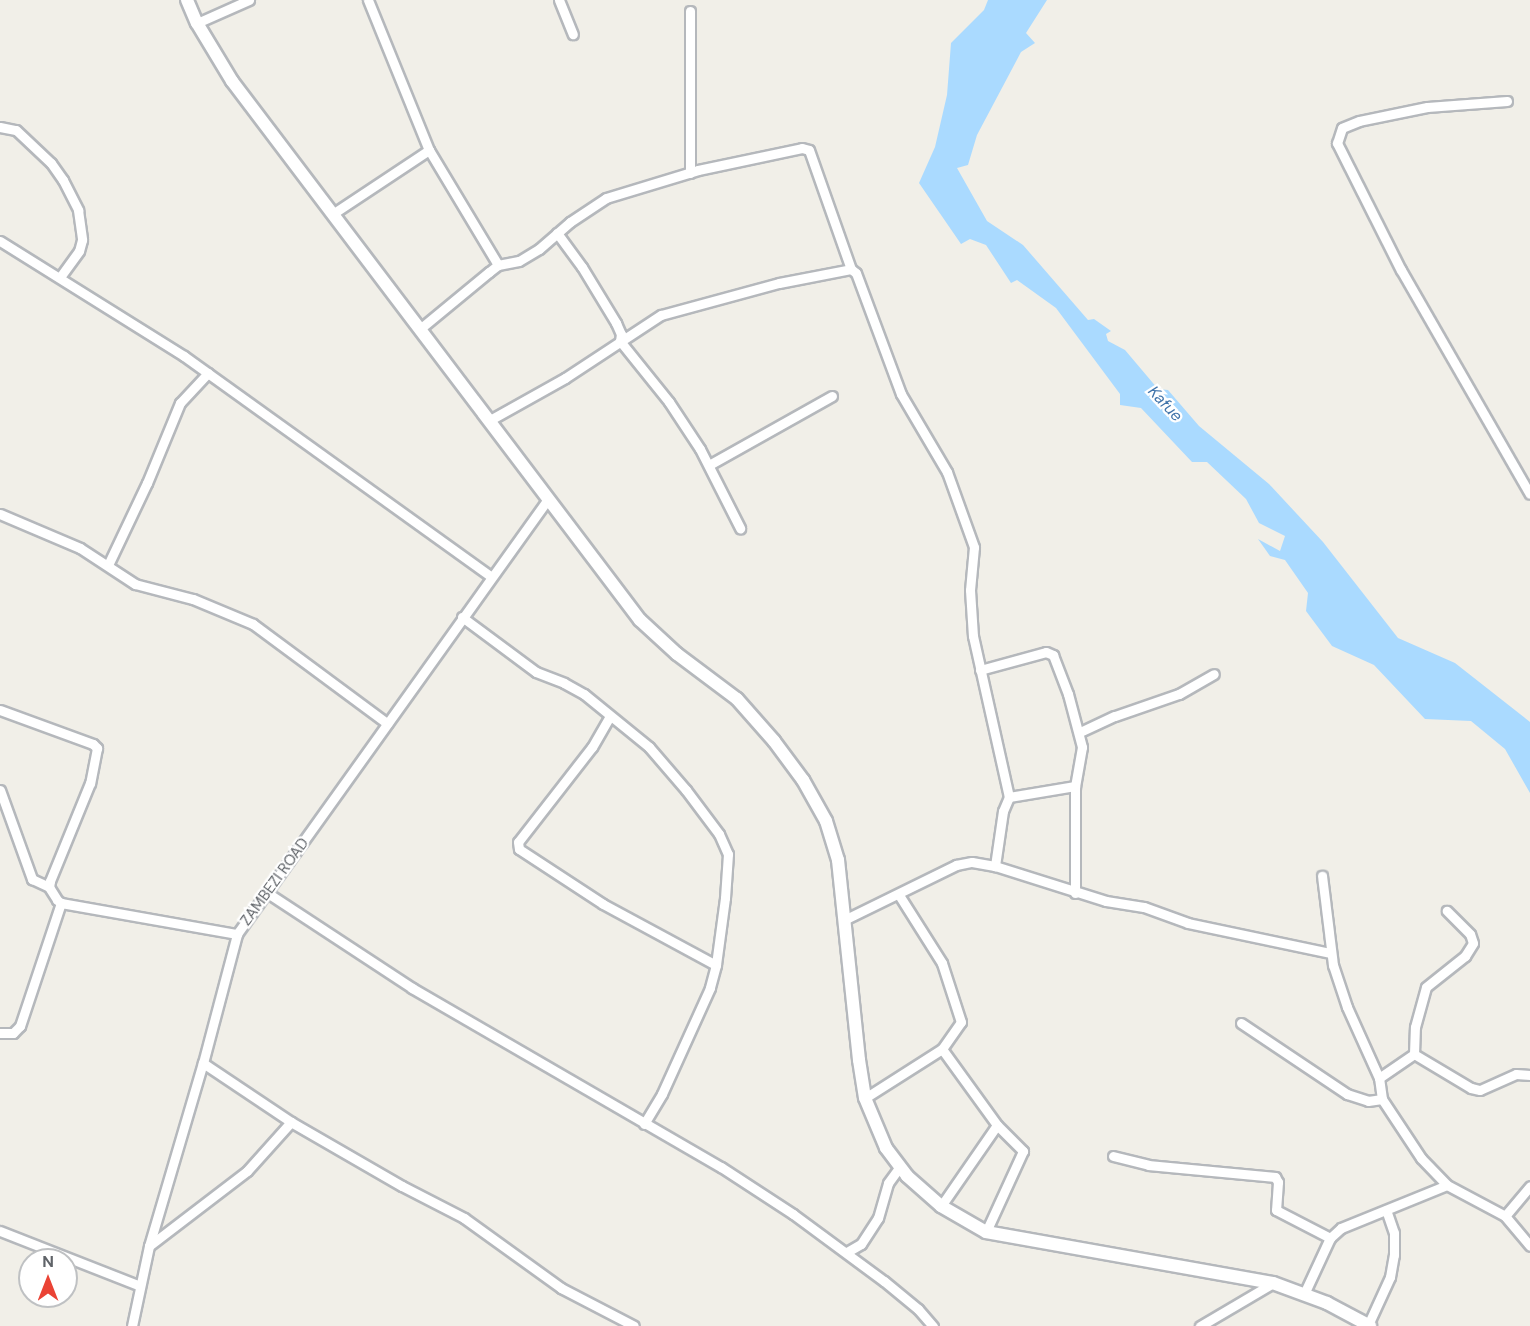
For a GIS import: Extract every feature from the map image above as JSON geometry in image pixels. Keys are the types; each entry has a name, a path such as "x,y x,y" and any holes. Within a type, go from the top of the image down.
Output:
{"street":[{"path":"188,0 197,23 232,81 649,630 737,699 788,758 817,803 834,842 846,919 859,1060 865,1098 875,1125 898,1164 941,1206 986,1232 1273,1283 1304,1294 1369,1325 1390,1277 1394,1255 1394,1233 1386,1210"},
{"path":"197,23 249,0"},
{"path":"368,0 429,150 498,265"},
{"path":"559,0 573,34"},
{"path":"690,11 690,173"},
{"path":"1507,101 1427,107 1359,121 1342,128 1337,143 1401,270 1530,494"},
{"path":"0,127 16,130 51,163 63,180 78,210 82,232 79,250 60,277"},
{"path":"421,328 498,265 527,257 606,198 690,173 806,148 901,394 938,456 961,507 974,547 971,617 980,670 1009,796 1003,812 995,866"},
{"path":"334,213 429,150"},
{"path":"557,233 582,267 616,323 621,334 620,341 669,402 709,465 740,528"},
{"path":"0,241 208,373 491,577"},
{"path":"490,420 565,378 620,341 671,311 851,269"},
{"path":"108,565 147,483 180,402 208,373"},
{"path":"709,465 832,396"},
{"name":"ZAMBEZI ROAD","path":"132,1326 149,1246 203,1063 237,934 548,499"},
{"path":"0,514 59,538 108,565 135,584 193,599 265,631 293,655 387,723"},
{"path":"462,617 536,672 574,688 649,747 676,776 719,834 728,854 726,898 716,965 702,1008 662,1094 644,1124"},
{"path":"980,670 1050,653 1068,694 1080,732 1081,759 1075,786 1075,892"},
{"path":"1080,732 1115,716 1179,694 1214,674"},
{"path":"0,710 93,744 97,748 90,783 49,887"},
{"path":"610,716 592,747 561,784 517,846 603,904 716,965"},
{"path":"1009,796 1075,786"},
{"path":"0,790 33,879 49,887 61,903 237,934"},
{"path":"846,919 956,865 972,862 995,866 1106,901 1144,907 1197,926 1330,953"},
{"path":"1322,876 1330,953 1347,1007 1379,1078 1382,1099 1421,1158 1447,1185 1505,1216 1530,1246"},
{"path":"266,892 412,988 730,1173 847,1252 918,1309 933,1326"},
{"path":"865,1098 942,1049 959,1026 959,1017 942,963 898,895"},
{"path":"0,1033 13,1033 20,1026 61,903"},
{"path":"1414,1054 1415,1027 1426,987 1465,956 1473,943 1470,934 1447,911"},
{"path":"1241,1023 1347,1094 1368,1101 1382,1099"},
{"path":"942,1049 997,1125 1023,1153 986,1232"},
{"path":"1379,1078 1414,1054"},
{"path":"1414,1054 1471,1088 1480,1090 1516,1074 1530,1075"},
{"path":"203,1063 291,1122 402,1186 464,1218 561,1288 634,1326"},
{"path":"149,1246 247,1171 291,1122"},
{"path":"941,1206 997,1125"},
{"path":"1113,1156 1148,1165 1275,1178 1278,1182 1276,1210 1330,1238"},
{"path":"847,1252 861,1244 878,1218 888,1183 899,1168 898,1164"},
{"path":"1304,1294 1330,1238 1352,1222 1447,1185"},
{"path":"1505,1216 1530,1186"},
{"path":"0,1231 140,1286"},
{"path":"1200,1326 1273,1283"}],"water":[{"name":"Kafue","path":"988,0 1047,0 1026,33 1035,43 1021,52 977,135 968,165 957,168 987,221 1023,245 1088,320 1094,319 1111,331 1106,334 1108,341 1125,350 1158,389 1168,390 1199,426 1269,484 1323,542 1398,638 1455,663 1530,722 1530,793 1505,749 1471,721 1425,719 1374,665 1332,646 1306,611 1308,593 1285,560 1270,556 1258,539 1280,551 1285,536 1259,523 1246,499 1207,462 1192,462 1141,408 1120,405 1120,394 1056,308 1017,280 1011,283 986,245 970,239 961,244 919,183 935,147 947,95 951,43 984,10"}]}
